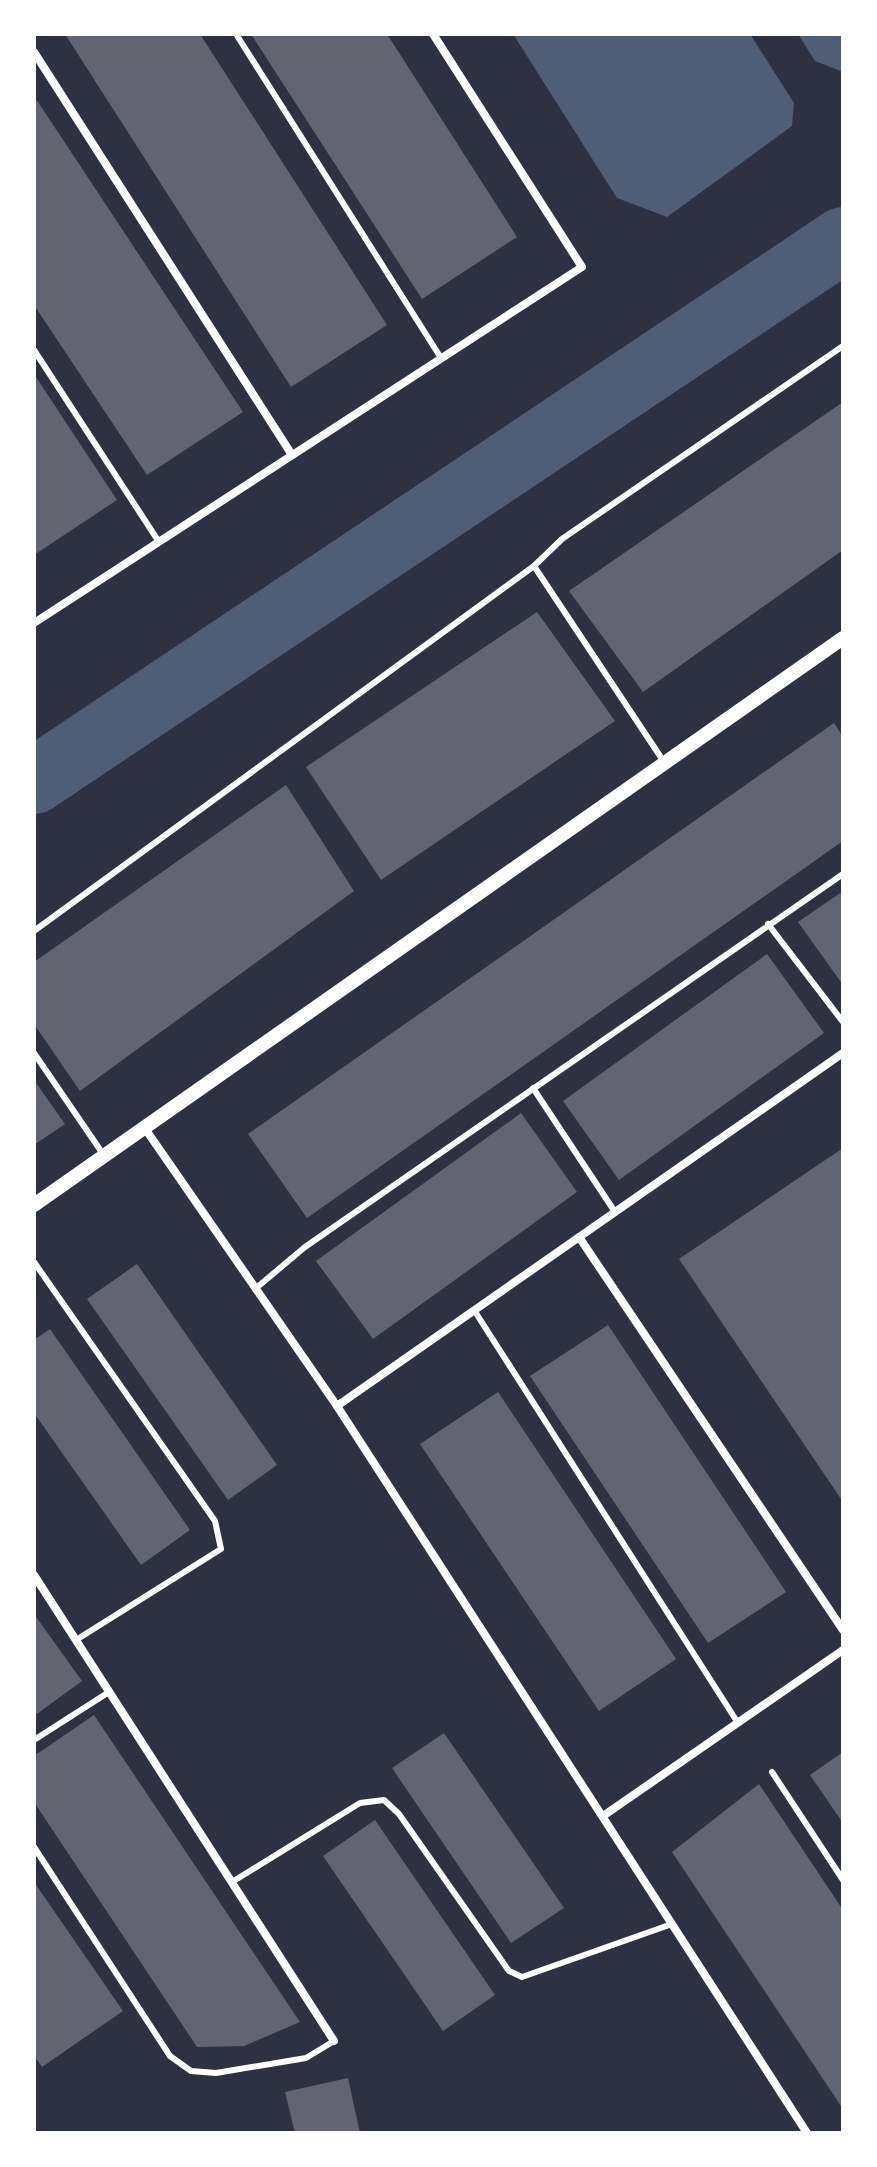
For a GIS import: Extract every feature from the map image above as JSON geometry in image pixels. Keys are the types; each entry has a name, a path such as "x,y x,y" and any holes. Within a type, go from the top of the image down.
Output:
{"street":[{"path":"34,623 582,267 433,34"},
{"path":"34,52 292,455"},
{"path":"34,1205 843,638"},
{"path":"337,1406 843,1053"},
{"path":"143,1126 337,1406 807,2133"},
{"path":"579,1237 843,1630"},
{"path":"34,1575 334,2041"},
{"path":"603,1816 843,1650"}],"lane":[{"path":"236,34 441,358"},
{"path":"34,931 534,566 562,539 843,346"},
{"path":"34,350 159,542"},
{"path":"534,566 664,762"},
{"path":"255,1289 305,1247 843,874"},
{"path":"768,924 843,1022"},
{"path":"34,1053 103,1154"},
{"path":"533,1088 615,1212"},
{"path":"34,1262 215,1521 221,1549 76,1640"},
{"path":"474,1310 738,1723"},
{"path":"34,1740 109,1692"},
{"path":"772,1772 843,1880"},
{"path":"232,1882 360,1803 384,1800 399,1814 509,1971 522,1977 672,1924"},
{"path":"34,1847 170,2056 191,2071 216,2073 306,2058 334,2041"}],"water":[{"path":"513,34 750,34 794,103 792,126 667,217 617,198"},
{"path":"798,34 843,34 843,72 815,61"}],"building":[{"path":"65,34 200,34 387,325 291,387"},
{"path":"251,34 387,34 517,237 422,299"},
{"path":"34,96 243,412 147,475 34,305"},
{"path":"34,374 117,500 34,555"},
{"path":"843,402 843,550 643,692 569,591"},
{"path":"537,612 615,721 381,880 306,767"},
{"path":"834,723 843,737 843,841 307,1218 248,1134"},
{"path":"286,785 354,891 80,1091 34,1024 34,962"},
{"path":"843,891 843,985 798,922"},
{"path":"767,954 824,1033 619,1180 563,1101"},
{"path":"34,1080 65,1124 34,1145"},
{"path":"521,1113 577,1192 373,1339 316,1261"},
{"path":"843,1148 843,1502 679,1259"},
{"path":"137,1264 277,1465 228,1500 87,1299"},
{"path":"608,1325 786,1592 708,1643 530,1376"},
{"path":"50,1329 190,1530 141,1565 34,1413 34,1340"},
{"path":"498,1392 676,1659 599,1711 420,1444"},
{"path":"34,1614 82,1681 34,1716"},
{"path":"94,1715 300,2022 244,2046 197,2047 34,1802 34,1756"},
{"path":"444,1733 564,1908 511,1943 392,1768"},
{"path":"843,1752 843,1823 810,1775"},
{"path":"759,1784 843,1910 843,2109 672,1852"},
{"path":"375,1820 495,1995 443,2031 323,1856"},
{"path":"34,1882 123,2011 42,2067 34,2055"},
{"path":"348,2078 360,2133 295,2133 285,2092"}],"waterway":[{"path":"34,781 843,240"}]}
